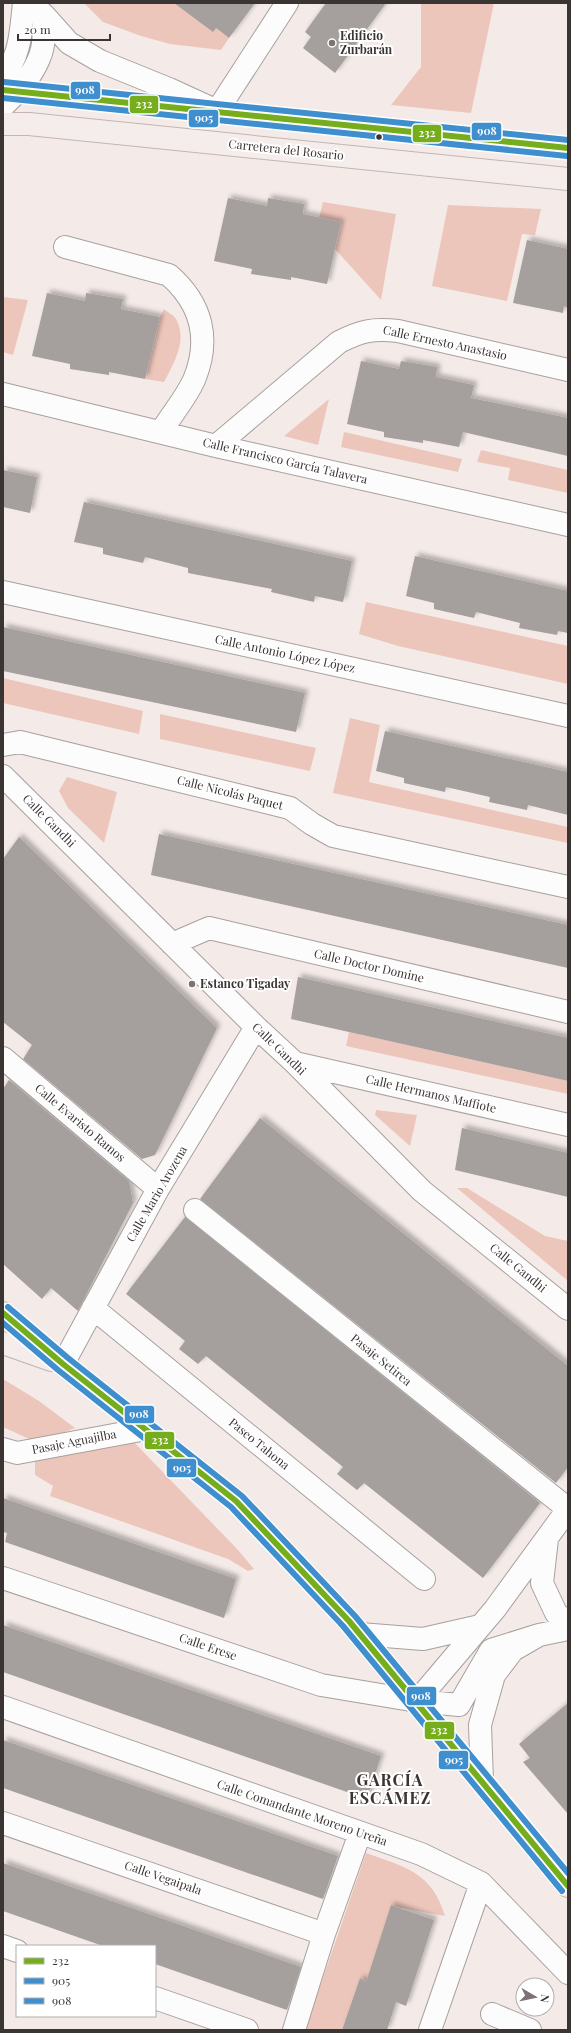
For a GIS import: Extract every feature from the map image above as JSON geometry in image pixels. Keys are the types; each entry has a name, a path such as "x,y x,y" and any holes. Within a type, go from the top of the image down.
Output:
{"main road":[{"path":"8,96 216,111 568,148"},
{"name":"Carretera del Rosario","path":"3,124 37,125 568,179"},
{"path":"3,1313 63,1364 236,1501 360,1634 417,1701 568,1886"},
{"path":"3,1343 63,1364"}],"street":[{"path":"3,76 11,67 19,44 24,3"},
{"path":"37,9 68,43 100,61 169,89 216,111 287,3"},
{"path":"8,96 41,56 44,36 37,9"},
{"path":"65,247 169,275 181,286 201,322 203,341 194,380 161,432"},
{"name":"Calle Ernesto Anastasio","path":"216,446 339,342 360,332 380,328 398,331 568,370"},
{"name":"Calle Francisco García Talavera","path":"3,394 216,446 568,525"},
{"name":"Calle Antonio López López","path":"3,592 568,716"},
{"name":"Calle Nicolás Paquet","path":"3,745 20,742 290,808 312,824 333,836 568,888"},
{"name":"Calle Gandhi","path":"3,776 256,1027 295,1063 422,1191 568,1309"},
{"name":"Calle Doctor Domine","path":"172,944 209,928 568,1012"},
{"name":"Calle Mario Arozena","path":"63,1364 158,1189 256,1027"},
{"name":"Calle Evaristo Ramos","path":"3,1058 158,1189"},
{"name":"Calle Hermanos Maffiote","path":"295,1063 568,1125"},
{"name":"Pasaje Setirea","path":"195,1210 568,1509"},
{"name":"Paseo Tahona","path":"93,1308 424,1579"},
{"name":"Pasaje Aguajilba","path":"3,1449 18,1453 146,1429"},
{"path":"417,1701 480,1626 568,1509"},
{"path":"547,1538 542,1583 556,1613 568,1623"},
{"name":"Calle Erese","path":"3,1578 321,1685 417,1701 459,1705 491,1650 539,1635"},
{"path":"360,1634 423,1639 480,1626"},
{"path":"482,1782 480,1725 494,1675 513,1650 539,1635 568,1628"},
{"name":"Calle Comandante Moreno Ureña","path":"3,1708 421,1854 481,1883 568,1973"},
{"name":"Calle Vegaipala","path":"3,1823 324,1934"},
{"path":"294,2030 324,1934 360,1833"},
{"path":"430,2030 481,1883"},
{"path":"3,1946 16,1951"},
{"path":"156,1998 246,2030"},
{"path":"492,2014 530,2030"}],"shaded area":[{"path":"84,3 181,3 229,38 221,50 170,44 141,36 103,22"},
{"path":"421,3 494,3 471,113 391,105 421,67"},
{"path":"323,202 396,214 381,300 335,249 341,222 319,218"},
{"path":"448,205 541,209 535,235 522,234 507,301 432,286"},
{"path":"3,297 28,300 13,355 3,352"},
{"path":"164,309 176,319 181,335 178,351 164,382 145,379 160,317"},
{"path":"329,399 318,445 284,436"},
{"path":"344,432 462,459 458,472 341,447"},
{"path":"481,450 568,470 568,493 508,480 510,468 477,462"},
{"path":"366,602 568,646 568,684 398,646 359,634"},
{"path":"3,678 143,711 139,734 3,703"},
{"path":"160,714 316,748 310,771 160,739"},
{"path":"350,718 380,725 369,782 568,827 568,843 333,793"},
{"path":"67,777 117,792 104,843 68,808 59,791"},
{"path":"349,1032 568,1081 568,1094 346,1046"},
{"path":"376,1110 417,1115 410,1146 375,1115"},
{"path":"457,1188 467,1188 545,1236 568,1241 568,1281"},
{"path":"3,1379 39,1401 75,1428 38,1443 3,1427"},
{"path":"130,1438 238,1550 254,1569 248,1571 228,1559 50,1496 53,1486 35,1475 35,1457"},
{"path":"366,1853 405,1867 425,1880 433,1890 445,1916 391,1906 366,1982 360,1978 342,2030 305,2030"}],"building":[{"path":"174,3 255,3 229,38 216,28 213,32"},
{"name":"Edificio Zurbarán","path":"326,3 386,3 335,73 303,48 311,37 305,32"},
{"path":"228,198 267,206 268,198 304,204 303,214 341,222 327,284 291,277 291,280 251,274 252,269 214,261"},
{"path":"527,240 568,249 568,308 564,306 563,313 513,303"},
{"path":"47,293 85,301 86,293 123,299 121,309 160,317 145,379 109,372 109,375 70,369 70,364 32,356"},
{"path":"361,361 399,369 401,361 437,367 436,377 474,385 471,398 568,418 568,456 463,432 459,447 423,440 423,443 384,437 384,432 347,424"},
{"path":"3,470 37,477 30,513 3,507"},
{"path":"84,502 352,561 343,602 315,596 314,602 271,592 272,589 188,573 188,568 145,557 143,563 103,554 103,548 74,542"},
{"path":"415,556 568,591 568,633 558,631 557,635 519,628 520,623 476,612 474,618 434,609 434,603 406,596"},
{"path":"3,627 305,693 296,732 3,671"},
{"path":"385,731 568,772 568,815 528,805 527,810 489,802 490,797 446,787 445,792 404,783 404,778 376,771"},
{"path":"159,834 568,925 568,968 151,875"},
{"path":"19,837 217,1028 155,1155 142,1159 23,1059 32,1045 3,1022 3,859"},
{"path":"298,977 568,1038 568,1081 291,1019"},
{"path":"9,1080 129,1181 133,1203 78,1311 51,1288 42,1299 3,1264 3,1089"},
{"path":"260,1118 568,1366 568,1467 556,1483 200,1199"},
{"path":"462,1128 568,1153 568,1197 455,1170"},
{"path":"185,1217 540,1503 483,1578 364,1483 357,1490 337,1474 343,1467 206,1356 198,1364 179,1349 185,1341 126,1294"},
{"path":"3,1498 236,1579 224,1618 5,1542 7,1533 3,1532"},
{"path":"3,1625 381,1756 367,1799 3,1672"},
{"path":"568,1703 568,1814 523,1762 530,1758 519,1744"},
{"path":"3,1740 338,1856 323,1899 3,1788"},
{"path":"3,1863 301,1967 287,2010 156,1964 156,1945 100,1945 3,1911"},
{"path":"391,1905 434,1920 406,2006 396,2002 387,2030 342,2030 360,1978 366,1982"}],"transit line":[{"name":"908","path":"4,82 568,140"},
{"name":"232","path":"3,90 568,148"},
{"name":"905","path":"3,98 567,156"},
{"name":"908","path":"8,1307 68,1358 242,1496 355,1616 568,1873"},
{"name":"232","path":"3,1313 63,1364 236,1501 349,1621 568,1886"},
{"name":"905","path":"3,1323 58,1370 231,1507 343,1626 562,1891"}],"place":[{"name":"Edificio Zurbarán","path":"332,43"},
{"name":"Estanco Tigaday","path":"192,984"}],"district":[{"name":"GARCÍA ESCÁMEZ","path":"390,1789"}]}
